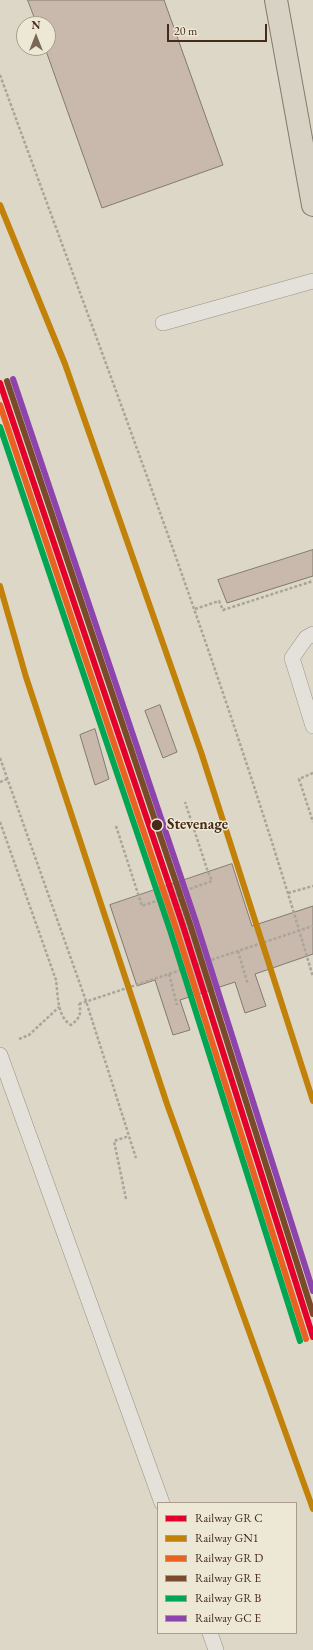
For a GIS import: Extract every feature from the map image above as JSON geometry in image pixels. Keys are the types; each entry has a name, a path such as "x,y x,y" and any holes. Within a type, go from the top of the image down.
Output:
{"main road":[{"path":"276,0 313,205"}],"lane":[{"path":"163,323 313,281"},
{"path":"313,634 306,638 292,658 313,726"},
{"path":"0,1055 162,1502"},
{"path":"210,1634 216,1650"}],"path":[{"path":"0,75 195,609 288,893 313,978"},
{"path":"195,609 220,601 223,610 313,581"},
{"path":"0,758 86,1001 136,1158"},
{"path":"313,773 299,779 313,822"},
{"path":"0,782 8,780"},
{"path":"116,826 142,906 178,894 212,881 185,802"},
{"path":"0,822 56,980 59,1007 65,1022 71,1025 78,1019 81,1010 79,1004 86,1001 313,926"},
{"path":"288,893 313,886"},
{"path":"178,894 201,964"},
{"path":"238,951 248,985"},
{"path":"169,974 178,1005"},
{"path":"29,1035 59,1007"},
{"path":"126,1199 114,1141 129,1136"}],"building":[{"path":"28,0 164,0 223,165 102,208 48,56 56,56 56,16 34,16"},
{"path":"313,550 313,576 227,603 218,580"},
{"path":"160,705 177,752 163,758 145,711"},
{"path":"95,729 109,779 95,785 80,735"},
{"path":"232,864 252,926 313,906 313,954 255,974 266,1006 245,1013 235,982 180,1000 190,1030 173,1035 155,980 137,986 110,905"}],"transit line":[{"path":"13,379 196,922 313,1291"},
{"path":"7,381 190,924 313,1314"},
{"path":"0,383 183,926 313,1337"},
{"path":"0,405 176,928 306,1339"},
{"path":"0,427 170,930 300,1341"}],"rail line":[{"name":"GN1","path":"0,205 65,364 201,752 313,1101"},
{"name":"GN1","path":"0,586 26,677 167,1104 313,1509"}],"place":[{"name":"Stevenage","path":"157,825"}]}
